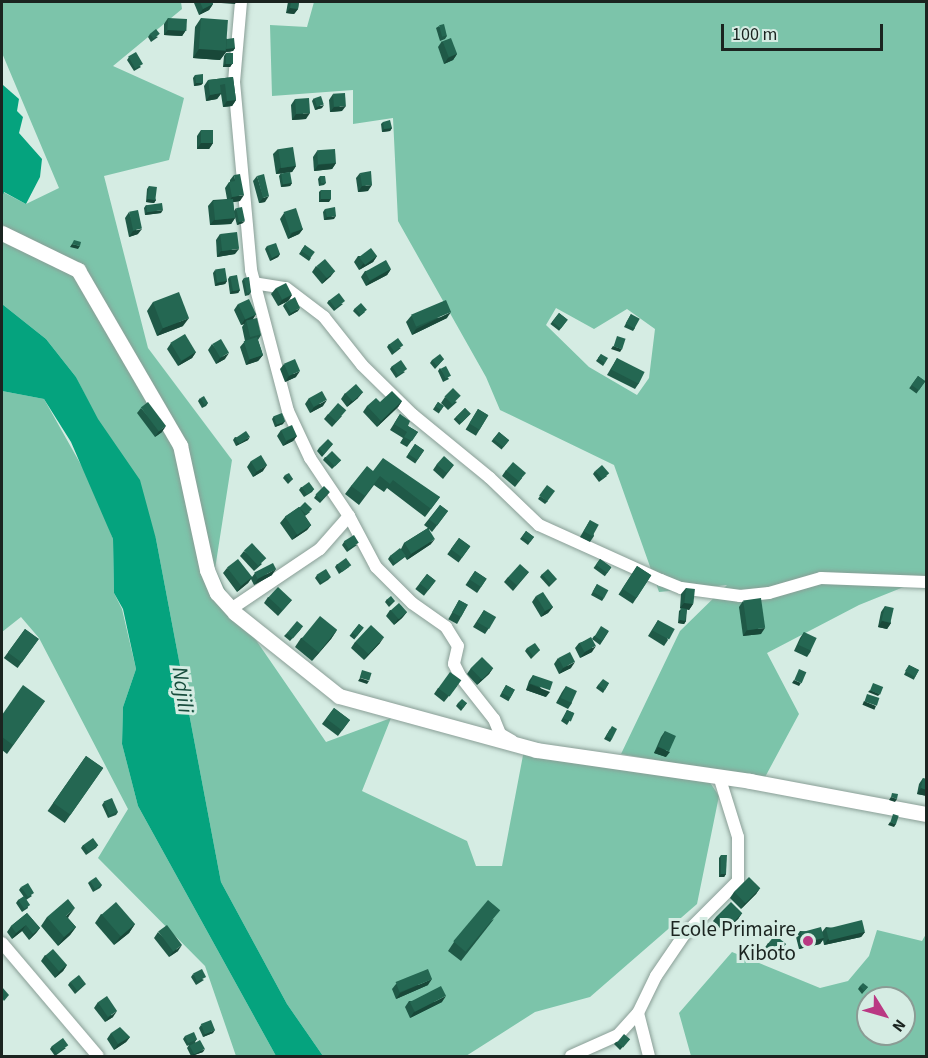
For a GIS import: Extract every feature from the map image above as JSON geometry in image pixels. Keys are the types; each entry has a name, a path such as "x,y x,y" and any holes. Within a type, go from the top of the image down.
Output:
{"street":[{"path":"241,2 234,82 253,283 288,411 310,458 349,516 376,567 412,603 446,627 458,646 454,664 460,676 494,719 500,734 536,750"},
{"path":"2,233 78,270 180,445 210,580 231,609 326,688 351,702 536,750 719,776 927,814"},
{"path":"253,283 286,288 324,317 362,365 413,415 490,478 539,525 661,580 681,588 740,596 769,593 821,578 927,582"},
{"path":"231,609 320,549 349,516"},
{"path":"571,1056 618,1035 638,1013 656,976 684,935 738,881 738,837 719,776"},
{"path":"2,943 98,1056"},
{"path":"638,1013 649,1056"}],"shaded area":[{"path":"2,2 181,2 182,9 113,66 184,98 169,160 104,176 148,348 232,460 215,569 236,611 326,742 391,718 362,791 467,841 476,866 502,866 524,750 707,778 719,796 697,904 590,997 535,1012 466,1056 323,1056 287,1004 221,882 156,539 76,377 46,339 2,304 3,192 26,204 59,188 2,53"},
{"path":"314,2 926,2 926,578 859,605 767,653 799,714 764,779 621,754 680,631 727,585 659,592 614,465 500,410 486,377 398,221 393,118 353,124 353,90 272,96 270,25 307,27","holes":["556,308 594,329 627,309 655,329 649,378 637,395 589,367 546,325"]},
{"path":"2,391 44,399 94,488 113,539 114,593 122,609 136,669 123,707 122,744 138,806 276,1056 236,1056 205,966 98,858 128,809 39,638 21,617 2,632"},
{"path":"877,930 922,941 926,934 926,1056 691,1056 679,1013 732,952 820,988 848,981 869,956"}],"water":[{"path":"2,71 3,85 19,99 17,111 23,117 19,133 42,159 40,177 26,204 4,192 2,197"},
{"name":"Ndjili","path":"2,304 46,339 76,377 98,419 140,480 156,539 221,882 287,1004 323,1056 276,1056 138,806 122,744 123,707 136,669 123,609 114,593 113,539 71,442 44,399 2,391"}],"building":[{"path":"200,2 212,2 213,4 203,9"},
{"path":"291,2 299,2 298,9 290,8"},
{"path":"168,18 187,19 186,31 167,30"},
{"path":"201,18 228,20 226,51 199,49"},
{"path":"444,24 447,36 442,37 439,25"},
{"path":"156,29 160,34 154,39 150,34"},
{"path":"234,38 235,48 226,49 227,39"},
{"path":"451,38 457,54 449,57 443,41"},
{"path":"136,52 143,64 135,69 128,56"},
{"path":"226,53 233,53 233,64 226,64"},
{"path":"203,74 203,83 196,83 195,75"},
{"path":"233,77 236,100 227,101 225,84 220,85 221,93 210,95 208,80"},
{"path":"345,93 346,106 334,107 333,94"},
{"path":"321,96 324,105 317,107 314,98"},
{"path":"309,98 310,113 296,114 295,99"},
{"path":"390,120 392,128 384,129 383,122"},
{"path":"201,130 213,130 213,143 201,143"},
{"path":"293,147 296,166 281,168 278,149"},
{"path":"335,149 336,163 318,164 317,150"},
{"path":"371,171 372,185 362,186 360,173"},
{"path":"290,172 292,183 283,184 281,174"},
{"path":"240,174 244,195 232,197 229,182 235,181 234,175"},
{"path":"264,174 269,196 263,198 257,176"},
{"path":"320,176 325,176 326,183 321,183"},
{"path":"149,186 157,187 155,200 147,199"},
{"path":"321,190 331,190 331,199 321,199"},
{"path":"233,199 235,218 215,220 213,201"},
{"path":"162,203 163,210 147,212 146,205"},
{"path":"242,207 245,221 239,222 236,208"},
{"path":"335,207 336,216 327,217 325,209"},
{"path":"296,208 303,229 290,233 284,212"},
{"path":"138,210 142,229 133,230 129,212"},
{"path":"237,232 239,249 222,251 220,234"},
{"path":"74,240 81,242 80,246 72,244"},
{"path":"276,243 280,254 272,258 267,246"},
{"path":"305,245 315,252 311,258 301,251"},
{"path":"371,248 377,256 365,265 359,257"},
{"path":"325,259 335,271 327,278 317,266"},
{"path":"386,260 391,269 370,280 365,272"},
{"path":"225,268 227,281 217,282 215,270"},
{"path":"237,275 240,290 233,291 230,276"},
{"path":"249,277 251,292 247,293 244,278"},
{"path":"286,283 292,295 282,300 276,288"},
{"path":"179,292 189,318 163,328 153,302"},
{"path":"339,293 345,301 335,308 329,300"},
{"path":"295,297 300,308 291,313 285,303"},
{"path":"249,299 256,314 245,319 238,304"},
{"path":"446,300 451,312 416,327 411,315"},
{"path":"361,303 367,310 361,315 355,308"},
{"path":"559,313 568,320 561,328 552,322"},
{"path":"631,314 640,319 634,328 626,324"},
{"path":"257,318 261,335 250,337 246,320"},
{"path":"185,334 196,352 181,361 170,343"},
{"path":"617,336 626,339 622,349 614,346"},
{"path":"257,337 263,355 250,359 244,341"},
{"path":"398,338 403,345 394,352 389,344"},
{"path":"221,339 229,353 220,358 212,344"},
{"path":"440,354 444,359 437,366 432,360"},
{"path":"601,354 608,358 605,363 598,358"},
{"path":"617,358 645,372 639,384 611,370"},
{"path":"295,359 300,371 289,376 284,364"},
{"path":"401,360 407,369 398,375 392,366"},
{"path":"446,366 451,376 446,379 441,369"},
{"path":"918,376 925,381 919,390 912,385"},
{"path":"356,384 363,392 353,401 345,393"},
{"path":"453,388 461,396 452,404 445,396"},
{"path":"322,391 327,400 314,407 309,398"},
{"path":"392,391 402,401 381,421 367,406 376,398 380,402"},
{"path":"204,396 208,403 205,405 201,398"},
{"path":"148,402 166,426 159,431 141,407"},
{"path":"438,402 444,406 441,410 435,406"},
{"path":"338,403 346,410 336,422 328,414"},
{"path":"465,408 471,414 461,423 456,417"},
{"path":"478,409 488,415 480,430 469,424"},
{"path":"282,413 285,421 277,425 274,416"},
{"path":"400,414 410,421 408,426 418,432 412,441 404,437 407,432 394,424"},
{"path":"292,425 297,436 286,441 281,430"},
{"path":"246,431 250,437 239,444 235,438"},
{"path":"499,432 509,440 503,447 493,439"},
{"path":"328,439 333,444 324,454 319,448"},
{"path":"415,444 424,450 417,460 408,454"},
{"path":"332,451 341,460 335,467 326,457"},
{"path":"261,455 267,465 257,471 251,461"},
{"path":"444,456 454,465 446,473 437,464"},
{"path":"383,458 440,497 431,509 393,480 390,484 380,476 365,496 351,486 367,466 373,471"},
{"path":"513,462 526,473 519,481 506,470"},
{"path":"602,465 609,473 602,479 595,471"},
{"path":"289,473 293,479 290,481 285,475"},
{"path":"309,482 314,489 307,495 302,487"},
{"path":"547,485 555,491 547,501 539,495"},
{"path":"324,486 330,492 321,500 316,494"},
{"path":"305,502 312,509 306,515 299,508"},
{"path":"440,505 448,511 437,525 429,519"},
{"path":"299,507 311,525 297,535 285,517"},
{"path":"590,520 599,525 592,536 584,531"},
{"path":"428,528 435,539 411,554 404,543"},
{"path":"526,531 534,537 530,542 522,537"},
{"path":"354,535 359,543 349,549 344,541"},
{"path":"459,538 470,546 462,558 451,549"},
{"path":"252,543 266,558 258,566 244,551"},
{"path":"400,548 406,556 395,563 390,556"},
{"path":"346,558 351,565 342,572 337,564"},
{"path":"238,559 252,577 241,586 227,568"},
{"path":"600,559 611,567 607,573 596,565"},
{"path":"273,563 276,569 257,579 254,573"},
{"path":"520,564 529,572 517,585 508,577"},
{"path":"637,566 651,575 637,598 622,589"},
{"path":"326,569 331,577 321,582 317,575"},
{"path":"548,569 557,579 551,584 542,574"},
{"path":"475,571 487,579 481,587 469,579"},
{"path":"427,574 436,581 428,590 420,583"},
{"path":"597,584 608,590 604,598 593,592"},
{"path":"278,587 292,600 282,610 268,597"},
{"path":"686,588 695,589 693,604 684,603"},
{"path":"543,592 553,607 545,611 536,596"},
{"path":"391,596 395,601 391,604 387,599"},
{"path":"761,598 765,628 747,630 743,601"},
{"path":"459,600 468,605 461,617 452,612"},
{"path":"399,603 407,612 399,619 391,610"},
{"path":"885,606 894,608 890,623 882,621"},
{"path":"681,608 687,609 685,621 679,620"},
{"path":"484,610 496,617 489,629 477,622"},
{"path":"320,616 337,630 319,652 302,639"},
{"path":"658,620 675,629 669,640 652,631"},
{"path":"297,621 303,626 293,638 287,633"},
{"path":"359,624 364,628 357,636 352,633"},
{"path":"371,625 384,637 368,654 355,642"},
{"path":"601,626 609,631 602,641 595,636"},
{"path":"25,629 39,639 22,662 8,652"},
{"path":"804,632 817,638 811,651 798,645"},
{"path":"591,637 596,646 584,652 580,643"},
{"path":"535,643 540,650 533,656 527,648"},
{"path":"570,652 575,662 563,668 558,658"},
{"path":"482,657 493,668 482,680 471,668"},
{"path":"909,665 919,670 915,677 905,671"},
{"path":"799,669 806,672 802,683 794,680"},
{"path":"362,670 372,673 369,681 360,678"},
{"path":"450,672 461,680 450,696 438,688"},
{"path":"533,675 553,682 550,690 530,684"},
{"path":"603,679 609,683 605,690 598,685"},
{"path":"873,683 883,687 880,695 870,690"},
{"path":"23,685 45,701 13,745 2,737 2,715"},
{"path":"506,685 515,690 510,698 502,693"},
{"path":"566,686 577,691 572,703 561,698"},
{"path":"867,694 879,698 877,706 865,702"},
{"path":"462,699 467,703 463,708 458,703"},
{"path":"334,708 350,720 342,730 326,718"},
{"path":"567,710 574,713 571,721 563,718"},
{"path":"612,726 617,729 612,739 606,736"},
{"path":"665,731 676,736 669,751 658,747"},
{"path":"86,756 103,768 71,815 53,803"},
{"path":"923,778 927,779 927,790 921,788"},
{"path":"892,793 898,794 897,799 891,797"},
{"path":"112,798 118,812 110,815 104,802"},
{"path":"893,814 899,816 896,824 890,823"},
{"path":"93,838 98,845 89,852 83,845"},
{"path":"721,855 727,855 726,874 721,874"},
{"path":"96,877 102,885 95,889 90,881"},
{"path":"749,877 760,888 745,903 734,892"},
{"path":"28,883 34,893 28,897 21,887"},
{"path":"24,896 30,905 24,909 18,900"},
{"path":"68,899 75,908 66,916 76,927 64,937 47,917"},
{"path":"488,900 500,910 466,952 453,941"},
{"path":"116,902 135,924 121,936 102,914"},
{"path":"731,902 742,913 728,927 717,916"},
{"path":"27,913 40,928 33,934 26,925 16,933 11,926"},
{"path":"862,920 865,932 829,941 826,929"},
{"path":"167,925 182,945 173,952 158,932"},
{"path":"821,927 824,938 804,943 801,932"},
{"path":"775,935 786,944 779,952 768,944"},
{"path":"53,949 67,965 59,971 45,956"},
{"path":"202,969 206,977 197,982 193,974"},
{"path":"428,969 432,979 400,992 396,982"},
{"path":"79,975 86,984 77,990 70,982"},
{"path":"441,986 446,996 415,1012 410,1002"},
{"path":"2,987 9,995 4,1001 2,998"},
{"path":"107,996 117,1011 108,1017 98,1002"},
{"path":"211,1020 215,1030 205,1034 201,1024"},
{"path":"120,1027 130,1037 118,1044 111,1033"},
{"path":"194,1032 197,1039 188,1043 185,1036"},
{"path":"624,1034 630,1039 623,1048 617,1042"},
{"path":"63,1038 68,1045 57,1054 52,1046"},
{"path":"200,1040 205,1049 194,1055 190,1046"}],"place":[{"name":"Ecole Primaire Kiboto","path":"808,941"}]}
